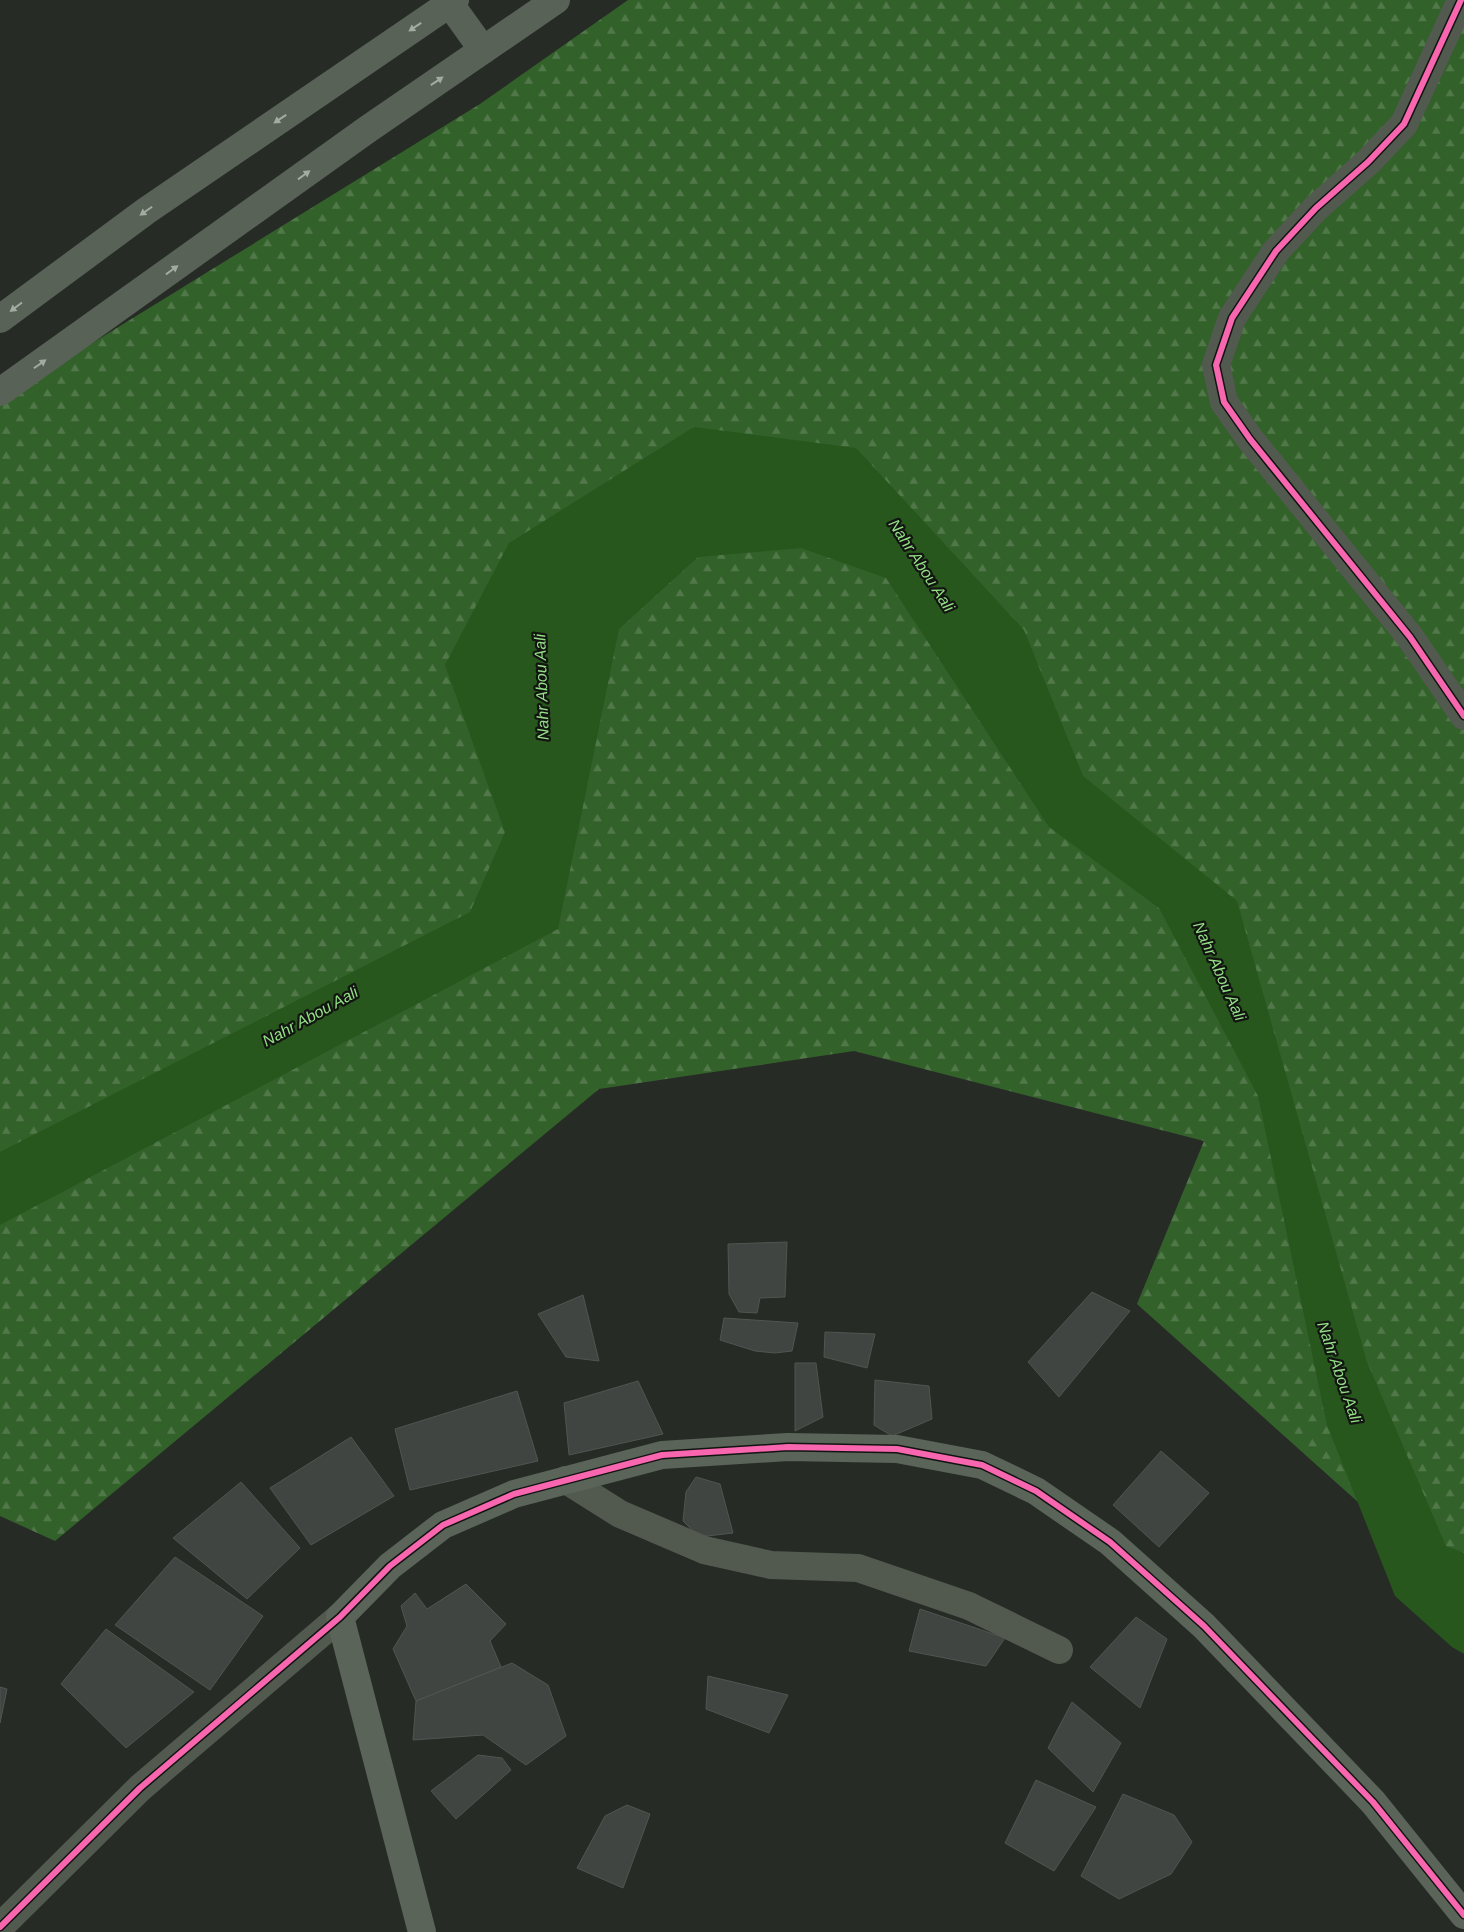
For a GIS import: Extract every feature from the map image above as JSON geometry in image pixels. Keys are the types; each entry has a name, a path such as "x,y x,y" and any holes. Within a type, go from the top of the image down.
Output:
{"main road":[{"path":"0,392 360,135 556,0"},
{"path":"0,319 146,211 452,2 482,50"}],"street":[{"path":"1461,0 1404,124 1368,162 1316,208 1276,251 1232,318 1216,365 1224,402 1250,439 1410,638 1464,716"},
{"path":"0,1927 140,1788 340,1617 390,1566 443,1524 514,1494 662,1455 788,1447 897,1449 982,1465 1036,1491 1110,1542 1204,1626 1373,1802 1464,1915"},
{"path":"566,1480 620,1514 704,1550 771,1565 858,1568 969,1606 1059,1650"},
{"path":"340,1617 422,1932"}],"green space":[{"path":"628,0 1464,0 1464,1597 1137,1304 1204,1141 854,1051 599,1089 55,1541 0,1516 0,400 480,104"}],"water":[{"name":"Nahr Abou Aali","path":"694,427 856,448 1024,630 1083,776 1237,901 1367,1362 1446,1546 1464,1553 1464,1654 1452,1647 1395,1596 1327,1425 1258,1096 1159,908 1049,827 886,578 801,548 698,557 619,629 558,929 0,1225 0,1152 470,912 505,832 445,665 509,543"}],"building":[{"path":"787,1242 785,1297 760,1298 757,1313 739,1312 729,1294 728,1244"},
{"path":"1092,1292 1130,1311 1059,1397 1028,1362"},
{"path":"583,1295 599,1361 566,1357 538,1314"},
{"path":"724,1318 798,1323 792,1351 775,1353 755,1351 720,1340"},
{"path":"825,1332 875,1334 867,1368 824,1357"},
{"path":"795,1363 816,1363 823,1417 795,1431"},
{"path":"875,1380 929,1386 932,1419 892,1436 874,1425"},
{"path":"638,1381 663,1434 569,1455 564,1403"},
{"path":"517,1391 538,1461 410,1490 395,1429"},
{"path":"351,1437 394,1496 311,1545 270,1488"},
{"path":"1161,1451 1209,1493 1159,1547 1113,1505"},
{"path":"696,1477 720,1484 733,1533 699,1537 683,1521 686,1492"},
{"path":"241,1482 300,1548 247,1599 173,1538"},
{"path":"175,1557 263,1616 210,1690 115,1625"},
{"path":"466,1584 506,1624 490,1641 501,1667 416,1701 393,1649 407,1626 401,1606 415,1593 427,1609"},
{"path":"920,1609 1005,1638 986,1666 909,1651"},
{"path":"1136,1617 1167,1639 1140,1708 1090,1667"},
{"path":"106,1629 194,1692 126,1748 61,1684"},
{"path":"512,1663 548,1685 566,1736 526,1765 483,1735 413,1740 416,1701"},
{"path":"708,1676 788,1695 769,1733 706,1709"},
{"path":"0,1687 7,1689 0,1723"},
{"path":"1072,1702 1121,1743 1093,1792 1048,1748"},
{"path":"478,1755 502,1758 511,1770 456,1819 431,1791"},
{"path":"1036,1780 1096,1807 1054,1871 1005,1843"},
{"path":"1123,1794 1174,1815 1192,1842 1171,1874 1119,1899 1081,1876"},
{"path":"627,1805 650,1814 623,1888 577,1868 605,1816"}],"cycle path":[{"path":"1461,0 1404,124 1368,162 1316,208 1276,251 1232,318 1216,365 1224,402 1250,439 1410,637 1464,716"},
{"path":"0,1927 140,1788 340,1617 390,1566 443,1525 514,1494 662,1455 788,1447 897,1449 982,1465 1036,1491 1110,1542 1204,1626 1373,1802 1464,1915"}]}
